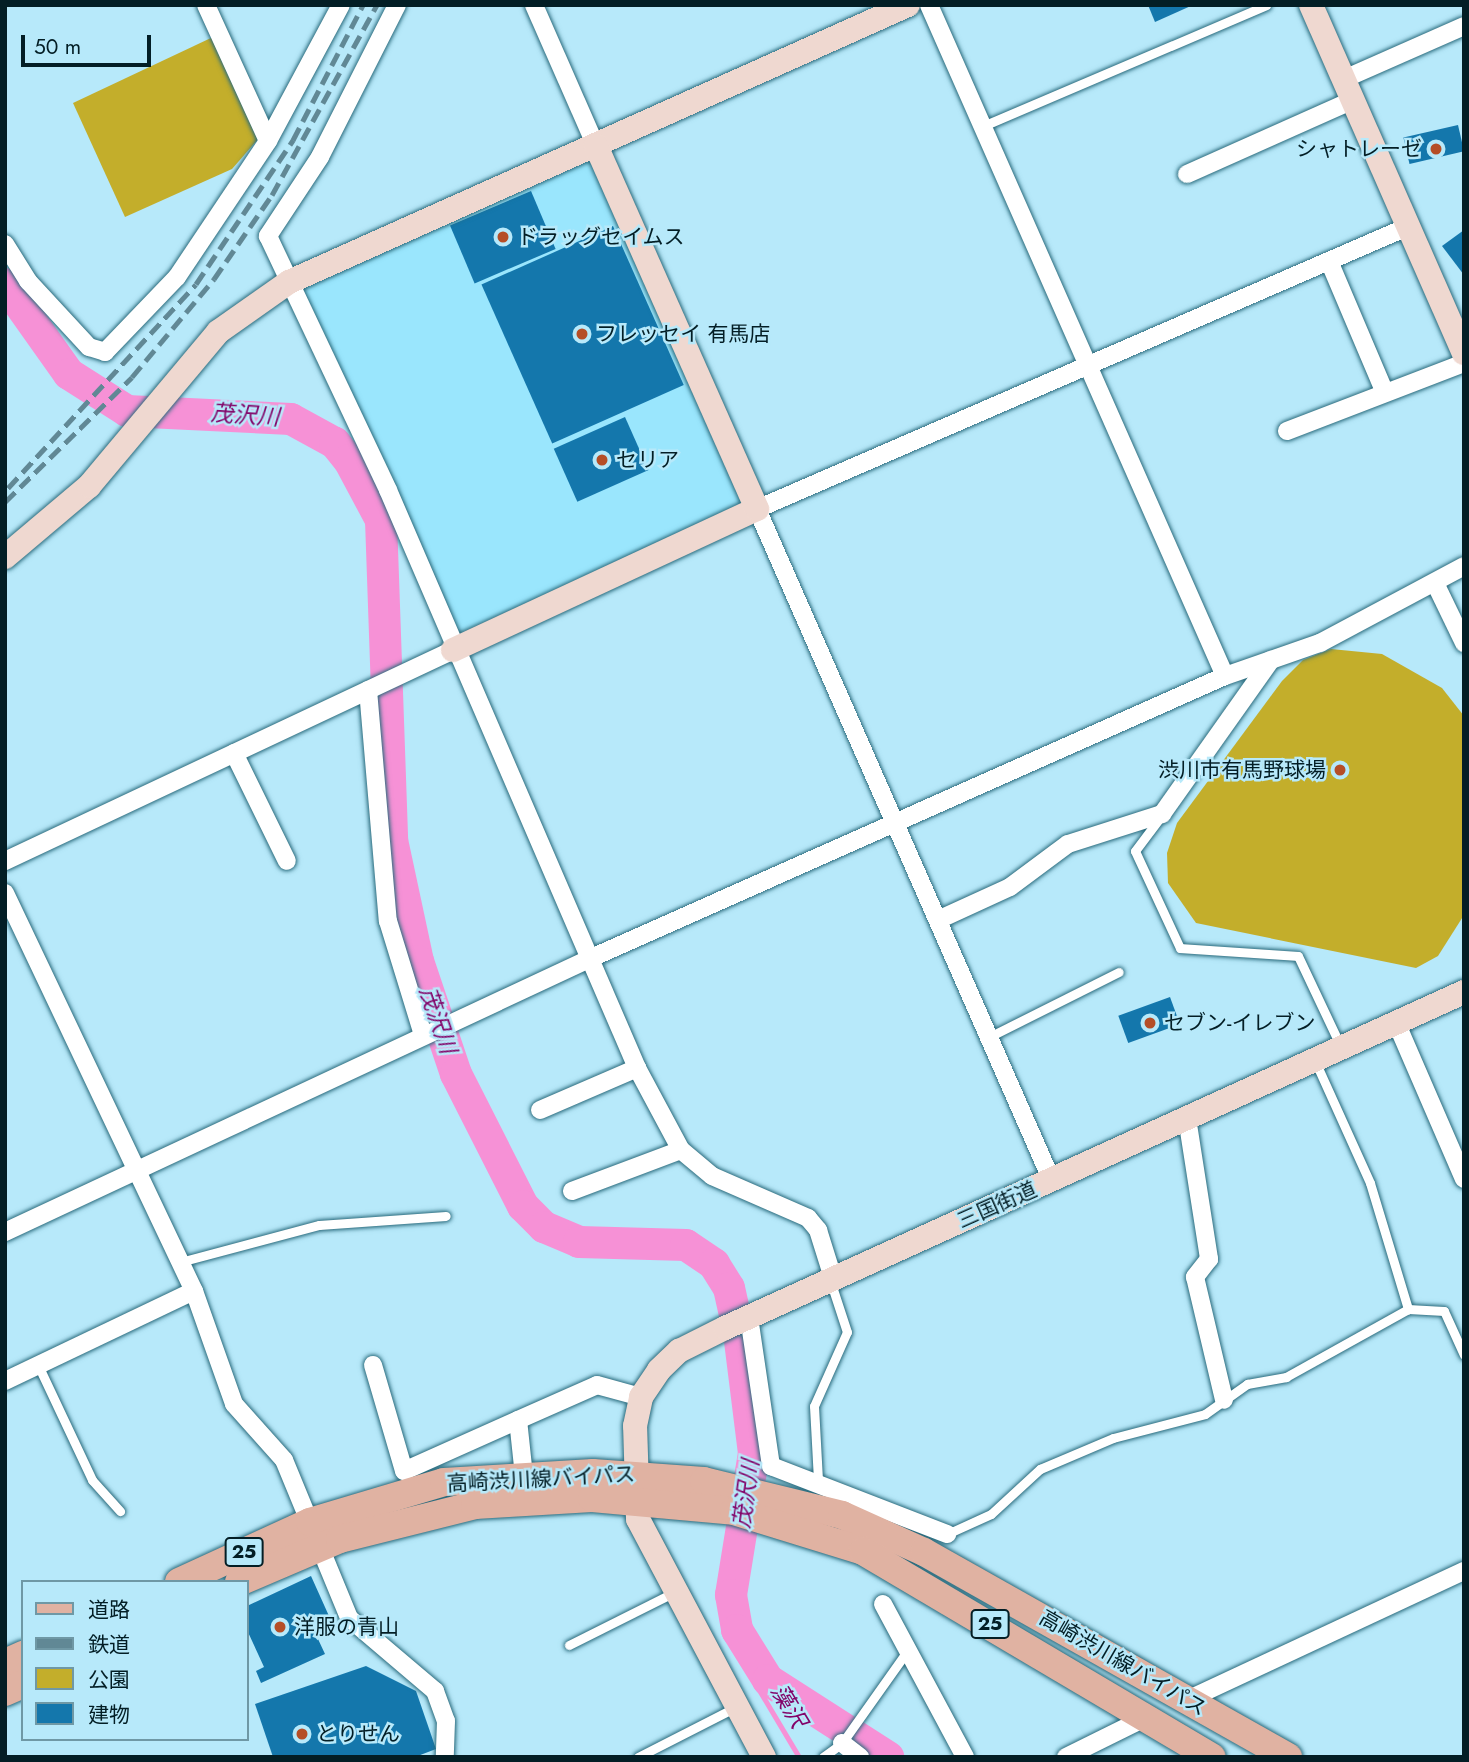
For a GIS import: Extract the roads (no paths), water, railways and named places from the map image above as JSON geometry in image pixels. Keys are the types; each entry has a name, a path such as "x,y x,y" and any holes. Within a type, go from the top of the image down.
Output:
{"main road":[{"name":"高崎渋川線バイパス","path":"314,1534 401,1491 524,1476 635,1486 842,1515 924,1552 1288,1757"},
{"name":"高崎渋川線バイパス","path":"314,1534 440,1510 569,1498 635,1486"},
{"name":"高崎渋川線バイパス","path":"746,1502 863,1551 1212,1757"},
{"name":"25","path":"184,1580 314,1534"},
{"name":"25","path":"242,1580 314,1534"},
{"path":"5,1663 21,1656"},
{"path":"5,1692 21,1685"}],"street":[{"path":"206,5 268,141"},
{"path":"5,244 28,281 80,338 105,352 177,277 268,141 341,5"},
{"path":"397,5 320,157 268,236 388,490 453,650 637,1068 681,1150 712,1176 808,1218 818,1230 831,1279"},
{"path":"534,5 1052,1181"},
{"path":"5,556 63,513 129,437 164,391 218,332 289,282 908,5"},
{"path":"929,5 1225,676"},
{"path":"1311,5 1464,353"},
{"path":"1187,174 1464,26"},
{"path":"5,861 757,509 1408,227"},
{"path":"1329,261 1385,393"},
{"path":"1287,431 1464,363"},
{"path":"5,1232 425,1033 589,959 1225,676 1320,643 1464,566"},
{"path":"1435,583 1464,643"},
{"path":"938,920 1010,887 1069,844 1162,814 1271,660"},
{"path":"368,690 388,920 425,1033"},
{"path":"234,753 286,861"},
{"path":"5,893 194,1291 233,1405 284,1460 349,1618 435,1691 446,1721 444,1757"},
{"name":"三国街道","path":"641,1397 679,1351 725,1328 1464,992"},
{"path":"1396,1022 1464,1179"},
{"path":"540,1110 637,1068"},
{"path":"1187,1118 1209,1259 1195,1277 1224,1400"},
{"path":"572,1191 681,1150"},
{"path":"5,1381 194,1291"},
{"path":"749,1317 771,1466 818,1480 947,1534"},
{"path":"373,1365 404,1471 597,1385 641,1397 635,1486 646,1543 764,1757"},
{"path":"517,1420 524,1476"},
{"path":"1187,1700 1464,1572"},
{"path":"883,1604 905,1654 965,1757"},
{"path":"1066,1757 1145,1718"},
{"path":"842,1743 860,1757"}],"lane":[{"path":"983,126 1266,5"},
{"path":"1162,814 1135,851 1180,948 1298,956 1342,1047"},
{"path":"989,1037 1119,972"},
{"path":"1314,1060 1370,1183 1408,1309"},
{"path":"180,1262 319,1225 446,1216"},
{"path":"818,1480 814,1406 847,1332 831,1279"},
{"path":"947,1534 991,1514 1040,1469 1113,1438 1205,1414 1247,1384 1286,1377 1408,1309 1444,1311 1464,1355"},
{"path":"38,1365 92,1480 120,1511"},
{"path":"569,1645 673,1593"},
{"path":"822,1757 842,1743 905,1654"},
{"path":"638,1757 737,1707"}],"waterway":[{"name":"茂沢川","path":"5,284 69,374 127,411 291,419 335,443 349,460 381,520 392,840 418,961 456,1074 523,1206 544,1227 579,1242 686,1245 714,1264 729,1288 739,1333 754,1453 731,1595 737,1630 768,1680 888,1757"},
{"name":"藻沢","path":"759,1671 756,1685 799,1757"}],"railway":[{"path":"8,488 196,284 293,140 363,5"},
{"path":"5,502 132,377 214,279 272,195 377,5"}],"place":[{"name":"シャトレーゼ","path":"1436,149"},
{"name":"ドラッグセイムス","path":"503,237"},
{"name":"フレッセイ 有馬店","path":"582,334"},
{"name":"セリア","path":"602,460"},
{"name":"渋川市有馬野球場","path":"1340,770"},
{"name":"セブン-イレブン","path":"1150,1023"},
{"name":"洋服の青山","path":"280,1627"},
{"name":"とりせん","path":"302,1734"}]}
